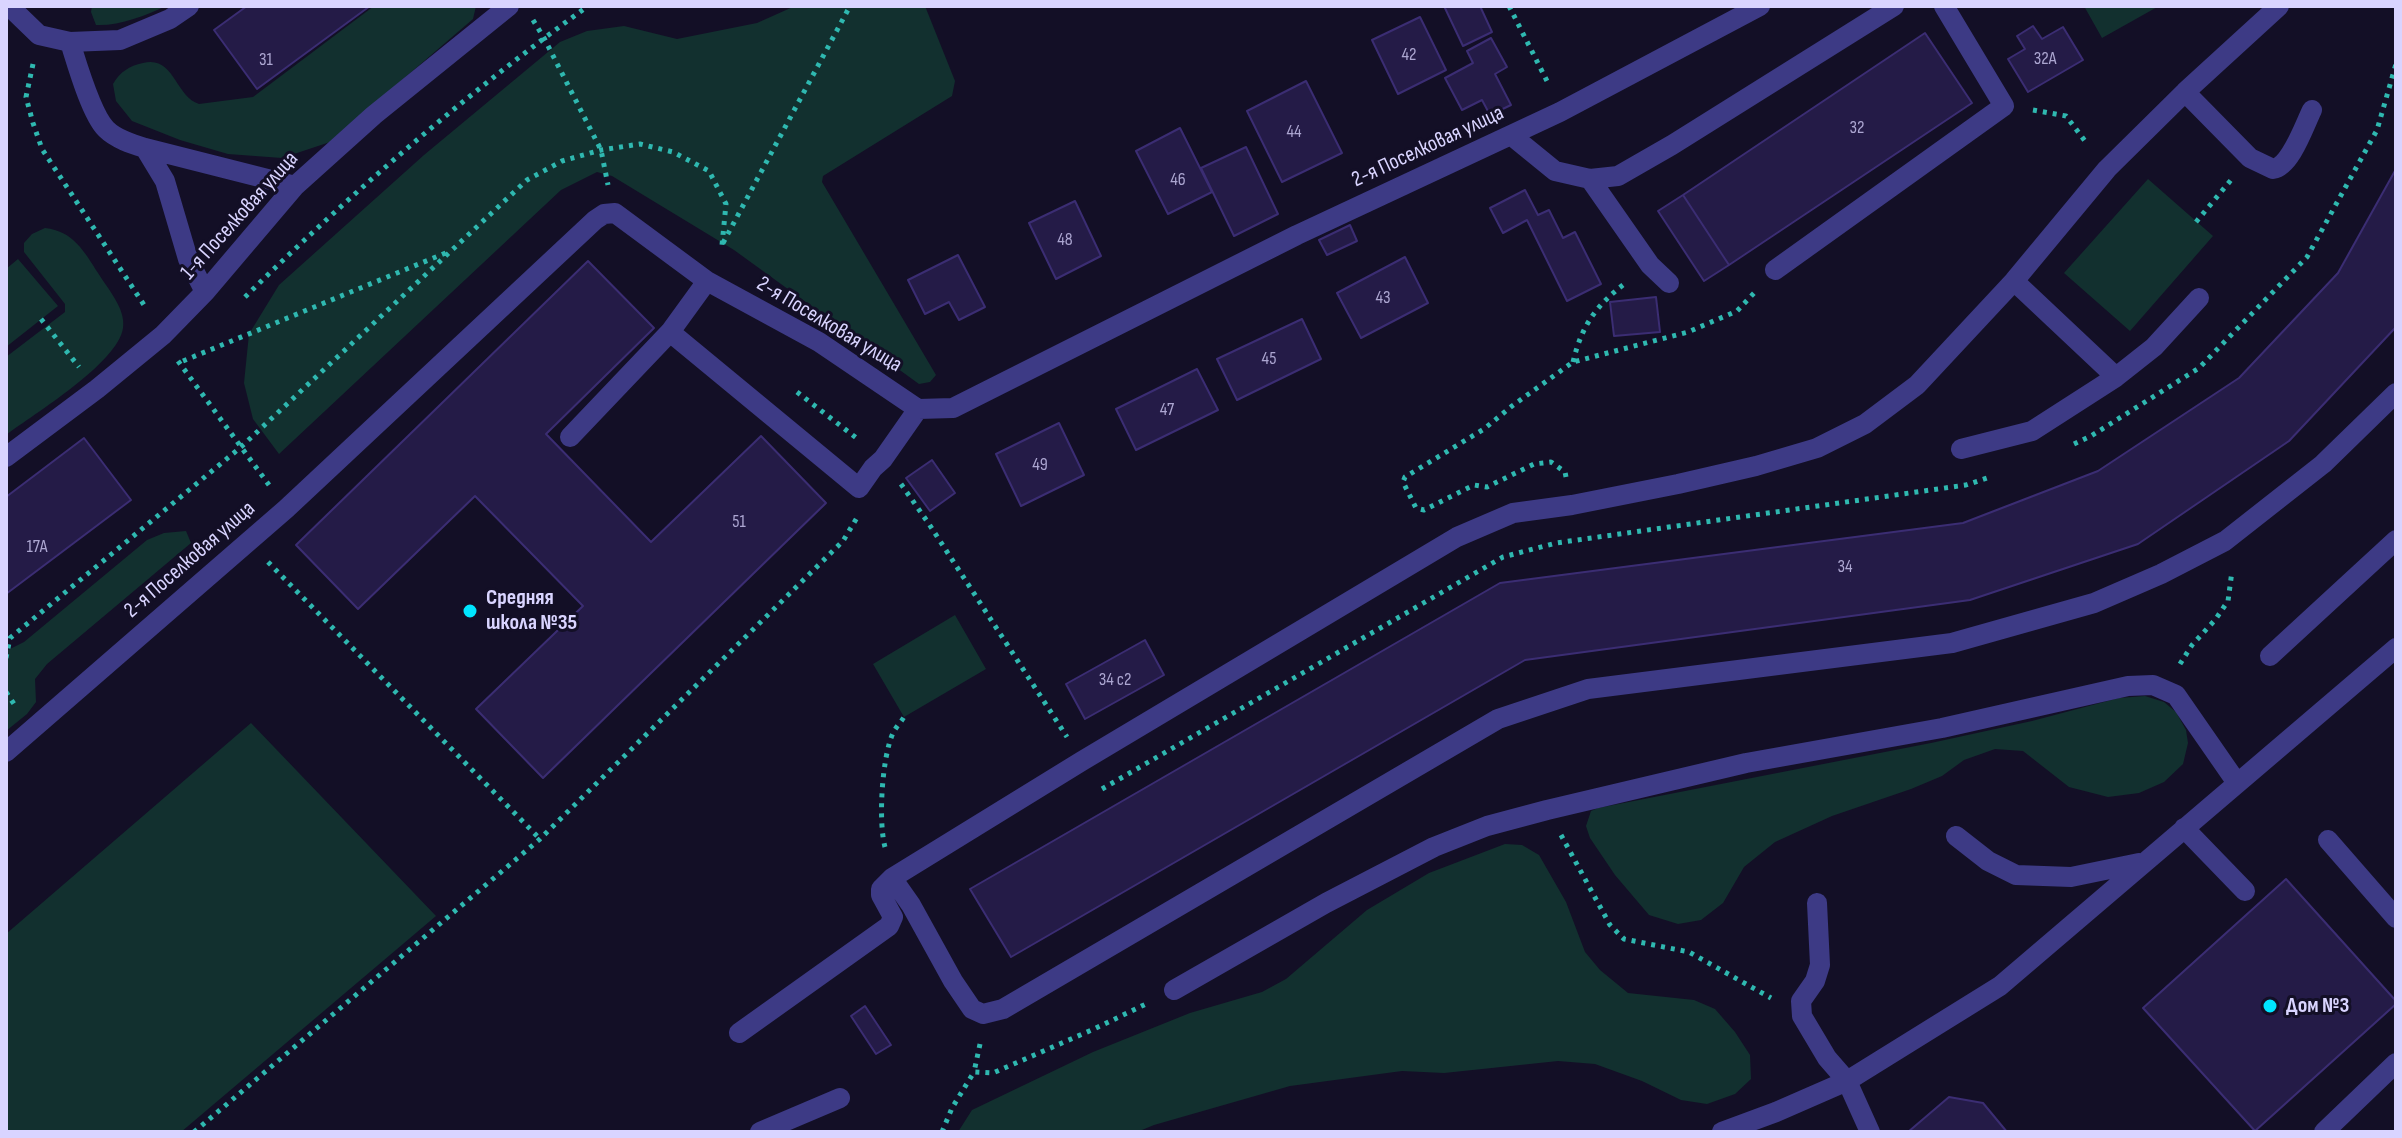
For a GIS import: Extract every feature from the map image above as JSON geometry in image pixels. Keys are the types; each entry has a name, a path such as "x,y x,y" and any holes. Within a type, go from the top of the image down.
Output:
{"street":[{"path":"9,6 39,35 70,42 120,40 170,19 189,6"},
{"name":"1-я Поселковая улица","path":"6,457 163,335 205,292 295,186 374,115 509,6"},
{"name":"2-я Поселковая улица","path":"6,752 286,509 583,230 604,214 615,213 707,281 819,342 918,409 953,408 1297,235 1454,160 1512,136 1760,6"},
{"path":"1512,136 1555,171 1590,179 1618,176 1894,6"},
{"path":"1775,270 2004,106 1944,6"},
{"path":"739,1033 889,926 893,917 881,889 892,878 1457,537 1513,513 1572,505 1756,466 1817,448 1865,424 1917,385 2014,281 2107,169 2279,6"},
{"path":"70,42 89,98 105,129 127,143 295,186"},
{"path":"2185,92 2250,158 2266,167 2279,168 2294,148 2312,110"},
{"path":"145,148 165,181 188,259 205,292"},
{"path":"1590,179 1650,265 1669,283"},
{"path":"570,437 670,332 707,281"},
{"path":"2014,281 2116,377"},
{"path":"1961,449 2032,431 2116,377 2154,347 2199,298"},
{"path":"670,332 859,488 918,409"},
{"path":"892,878 972,1009 983,1014 1003,1009 1498,719 1588,689 1952,643 2094,603 2161,574 2225,541 2323,464 2396,393"},
{"path":"2270,656 2396,540"},
{"path":"1722,1132 1847,1081 2000,986 2396,648"},
{"path":"1174,990 1326,903 1434,847 1487,826 1746,763 1942,728 2128,686 2153,685 2176,695 2237,783"},
{"path":"2184,828 2245,891"},
{"path":"1956,836 1988,861 2016,875 2071,877 2144,862"},
{"path":"2328,840 2396,918"},
{"path":"1817,903 1820,965 1815,981 1801,1001 1802,1016 1827,1058 1847,1081 1870,1132"},
{"path":"2324,1132 2396,1063"},
{"path":"760,1132 840,1098"}],"path":[{"path":"235,307 302,241 404,149 588,6"},
{"path":"6,658 10,638 241,447 527,180 562,161 601,150 640,144 673,152 709,171 726,204 722,245 850,6"},
{"path":"1509,6 1545,74 1560,112"},
{"path":"39,35 26,97 42,149 179,363 286,509"},
{"path":"544,38 601,150 607,182"},
{"path":"2250,315 2307,257 2377,130 2396,64"},
{"path":"2004,106 2066,116 2107,169"},
{"path":"2196,222 2250,158"},
{"path":"179,363 454,250"},
{"path":"1573,362 1579,338 1603,300 1650,265"},
{"path":"1534,464 1487,487 1474,485 1424,510 1416,508 1403,482 1405,477 1484,429 1573,362 1688,332 1737,311 1775,270"},
{"path":"41,319 97,389"},
{"path":"179,363 190,352"},
{"path":"883,459 929,524 1061,728"},
{"path":"1095,793 1503,557 1556,543 1966,485"},
{"path":"194,1132 540,839 843,541 860,513 859,488"},
{"path":"248,541 540,839"},
{"path":"2165,689 2192,645 2228,601 2232,571 2225,541"},
{"path":"892,878 882,837 883,778 893,734 904,717"},
{"path":"1547,810 1610,925 1624,939 1689,952 1802,1016"},
{"path":"974,1072 993,1073 1174,990"},
{"path":"942,1132 952,1108 974,1072 983,1014"}],"green space":[{"path":"92,6 166,6 132,20 96,25"},
{"path":"374,6 476,6 473,19 330,142 282,158 228,154 132,121 116,101 113,84 119,76 133,66 153,62 168,70 184,93 199,104 253,97"},
{"path":"795,6 925,6 955,81 952,96 823,176 822,182 936,375 930,382 919,384 734,250 612,176 597,172 561,190 279,454 253,419 244,383 249,334 279,285 424,155 560,42 587,31 624,26 677,39 757,23"},
{"path":"2084,6 2159,6 2102,38"},
{"path":"2148,179 2213,236 2130,331 2064,273"},
{"path":"45,228 63,233 82,250 115,299 122,314 123,328 118,342 91,372 6,435 6,357 65,312 65,304 24,252 24,243 32,234"},
{"path":"18,259 58,306 6,347 6,269"},
{"path":"186,531 191,543 47,664 35,679 36,702 6,731 6,651 24,642 147,540 164,533"},
{"path":"955,615 986,669 904,717 873,664"},
{"path":"2145,696 2164,702 2176,712 2186,730 2188,743 2183,764 2164,782 2139,793 2108,797 2069,787 2023,751 1995,749 1964,760 1942,776 1832,816 1775,842 1744,867 1723,903 1701,920 1678,924 1649,915 1615,875 1590,838 1586,826 1591,811 1598,808 1931,743 2119,698"},
{"path":"251,723 436,916 181,1132 6,1132 6,934"},
{"path":"1505,844 1522,845 1539,855 1566,902 1585,952 1600,970 1628,993 1694,1000 1715,1009 1750,1055 1751,1079 1735,1094 1707,1104 1681,1100 1642,1081 1595,1064 1558,1061 1444,1073 1402,1071 1290,1086 1137,1132 958,1132 972,1110 1093,1052 1190,1013 1262,992 1286,979 1367,910 1429,873"}],"building":[{"path":"247,6 370,6 257,89 214,30"},
{"path":"1444,6 1480,6 1492,32 1463,46"},
{"path":"1420,17 1446,70 1398,94 1372,40"},
{"path":"2033,26 2042,39 2063,27 2083,60 2028,92 2008,59 2025,49 2017,36"},
{"path":"1925,33 1972,103 1729,265 1683,195"},
{"path":"1491,38 1507,67 1495,74 1511,105 1490,115 1482,100 1462,110 1445,78 1473,63 1467,51"},
{"path":"1306,81 1342,153 1282,182 1247,111"},
{"path":"1180,128 1212,192 1168,214 1136,151"},
{"path":"1246,147 1278,214 1234,236 1201,168"},
{"path":"2396,169 2396,327 2289,441 2138,544 1970,600 1525,660 1011,957 970,889 1500,583 1963,523 2098,471 2239,378 2338,273"},
{"path":"1525,190 1538,215 1549,210 1563,238 1575,232 1601,284 1567,301 1527,220 1503,233 1490,208"},
{"path":"1683,195 1729,265 1704,281 1658,211"},
{"path":"1075,201 1101,256 1056,279 1029,223"},
{"path":"1350,225 1357,241 1327,255 1319,240"},
{"path":"958,255 985,307 959,320 949,302 925,314 908,280"},
{"path":"1405,257 1428,303 1361,338 1337,293"},
{"path":"588,261 654,328 546,434 651,542 761,436 826,503 543,778 476,709 583,606 475,496 358,609 296,545"},
{"path":"1656,297 1660,332 1614,336 1610,302"},
{"path":"1302,319 1321,359 1237,400 1217,359"},
{"path":"1197,369 1218,410 1136,450 1116,409"},
{"path":"1059,423 1084,475 1021,506 996,454"},
{"path":"84,438 131,500 6,594 6,497"},
{"path":"932,460 955,493 930,511 906,478"},
{"path":"1145,640 1164,675 1085,719 1066,684"},
{"name":"Дом №3","path":"2286,879 2396,1004 2255,1131 2143,1008"},
{"path":"865,1006 891,1045 876,1054 851,1016"},
{"path":"1949,1097 1983,1103 2007,1132 1908,1132"}],"place":[{"name":"Средняя школа №35","path":"470,611"},
{"name":"Дом №3","path":"2270,1006"}]}
